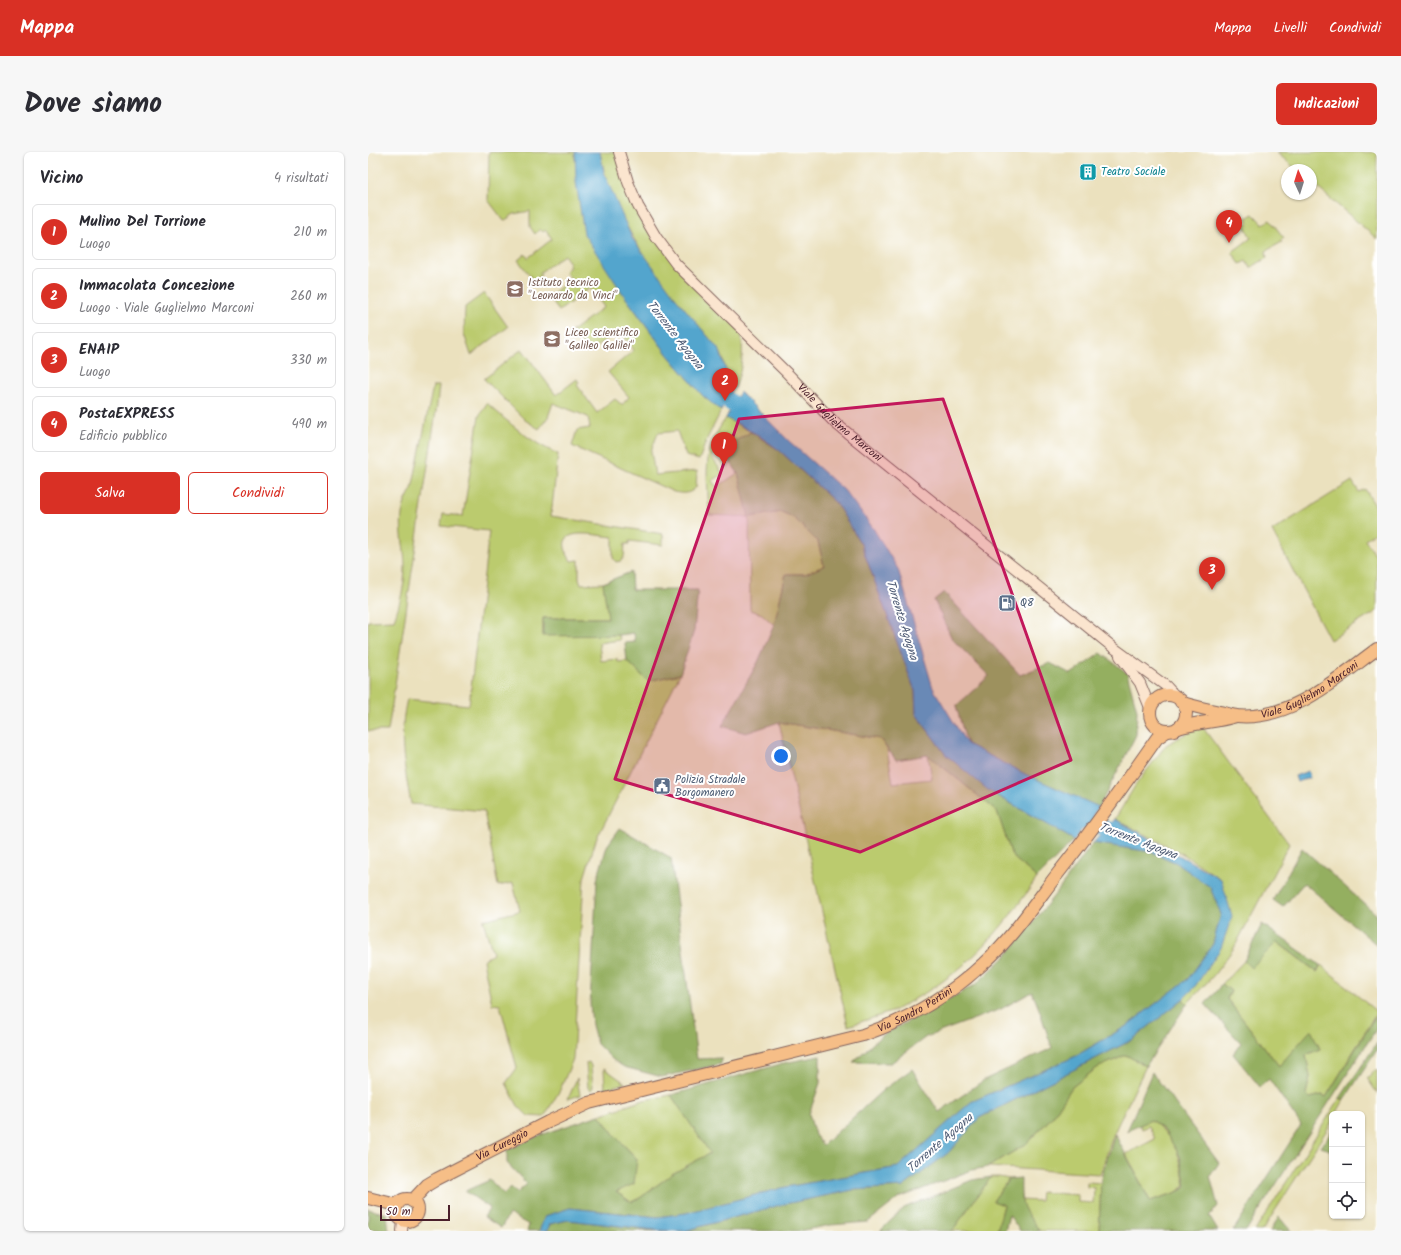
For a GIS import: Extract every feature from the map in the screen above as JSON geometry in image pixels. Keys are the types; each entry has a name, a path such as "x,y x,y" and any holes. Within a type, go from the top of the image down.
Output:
{"main road":[{"name":"Viale Guglielmo Marconi","path":"619,152 628,182 638,206 656,237 676,264 788,374 835,423 1114,648 1166,686 1179,700 1193,707 1237,716 1254,716 1285,709 1320,691 1377,649"},
{"name":"Viale Guglielmo Marconi","path":"1114,648 1140,683 1150,710"},
{"path":"1166,696 1179,700 1184,707 1185,718 1172,729 1162,730 1154,724 1150,710 1156,700 1160,697 1166,696"},
{"name":"Viale Guglielmo Marconi","path":"1172,729 1194,723 1222,721 1237,716"},
{"name":"Via Sandro Pertini","path":"1136,768 1154,724"},
{"name":"Via Sandro Pertini","path":"598,1100 863,1035 887,1027 942,996 985,963 1021,922 1078,849 1156,738 1172,729"},
{"name":"Via Cureggio","path":"412,1201 427,1185 437,1179 548,1122 598,1100"},
{"path":"368,1198 397,1205"},
{"path":"404,1200 412,1201 417,1207 416,1216 402,1226 396,1215 397,1205 404,1200"}],"highlighted area":[{"path":"943,399 1071,760 860,852 615,779 739,419"}],"green space":[{"path":"489,152 575,152 575,159 623,294 668,355 703,396 721,411 707,439 699,460 686,456 677,431 658,433 651,451 655,475 697,471 696,487 692,491 684,493 674,492 572,446 577,430 590,428 588,417 553,403 548,417 539,429 525,420 484,379 522,349 556,395 577,379 579,383 577,385 597,413 615,399 622,405 629,397 608,372 634,350 619,330 588,353 572,331 604,307 590,288 559,311 548,297 571,279 565,271 570,267 568,264 570,263 564,255 539,273 541,275 534,281 518,260 525,254 528,258 552,239 546,230 543,232 540,229 535,234 530,227 530,211 514,214 504,221 488,200"},
{"path":"600,152 619,152 656,237 741,328 742,358 740,372 735,388 729,380 719,350 663,283 629,230 611,192"},
{"path":"1276,152 1377,152 1377,239 1317,187 1317,164 1290,164"},
{"path":"1253,214 1263,224 1270,220 1284,238 1280,240 1282,242 1266,251 1267,258 1250,268 1246,261 1240,264 1232,252 1251,238 1244,225 1248,223 1246,218"},
{"path":"484,293 508,327 471,355 464,334 465,307"},
{"path":"433,386 439,386 437,405 388,731 368,731 368,621 394,620 400,600 405,566 401,526 403,508 412,489"},
{"path":"487,403 529,438 558,454 551,516 663,534 663,545 629,541 629,544 625,544 624,557 621,561 616,562 613,558 613,537 576,534 569,537 565,541 565,549 571,561 579,560 579,578 581,584 603,583 609,618 543,618 543,635 619,635 620,640 599,643 601,661 617,659 618,662 627,661 648,681 680,674 596,840 584,878 573,1059 560,1090 544,1117 528,1116 518,1106 506,1083 517,1068 500,1005 492,1004 483,960 493,954 483,920 520,911 513,883 498,886 484,811 411,804 403,752 402,739 404,713 407,699 469,705 489,531 441,526 443,514 463,516 479,416"},
{"path":"726,418 751,432 711,456 723,474 712,481 717,487 738,473 750,517 782,512 794,518 818,542 824,566 805,574 786,574 774,625 762,614 750,610 749,517 709,515 707,465 712,443"},
{"path":"751,432 779,450 836,503 861,544 915,691 916,714 946,755 1001,798 1074,840 1037,878 1012,856 997,811 928,755 896,760 880,739 779,722 746,733 722,726 758,662 774,625 786,574 805,574 824,566 818,542 794,518 782,512 749,517 738,473 721,449"},
{"path":"1352,481 1359,492 1365,489 1377,509 1377,532 1365,539 1377,558 1377,611 1330,640 1272,531"},
{"path":"631,572 632,590 698,590 694,631 680,674 648,681 627,661 625,643 635,642 634,633 619,635 543,636 543,618 608,618 603,583"},
{"path":"944,592 1020,675 1050,663 1071,674 1101,653 1127,673 1137,710 1136,735 1099,807 1027,775 967,744 956,706 989,676 952,639 934,600"},
{"path":"779,722 880,739 887,749 893,783 932,779 928,755 997,811 1012,856 1037,878 1012,913 985,945 954,973 918,997 886,1014 848,1026"},
{"path":"1201,725 1289,844 1234,948 1214,975 1187,1004 1183,999 1194,988 1221,879 1183,854 1115,819 1135,786 1166,745"},
{"path":"620,828 671,858 697,1059 721,1058 721,1064 662,1077 624,1067 613,1060 597,1044 592,1025 590,1003 597,880 607,846"},
{"path":"1093,843 1152,852 1177,863 1210,887 1221,914 1213,944 1188,979 1125,1027 1074,1057 971,1102 898,1167 786,1187 686,1213 658,1217 570,1208 545,1216 539,1231 527,1231 529,1225 509,1214 501,1228 484,1217 490,1208 465,1191 490,1180 504,1194 511,1187 517,1193 527,1184 507,1163 507,1150 538,1136 599,1115 617,1138 637,1159 634,1184 616,1192 631,1202 640,1198 672,1174 710,1153 671,1095 784,1063 820,1056 820,1083 809,1114 815,1135 823,1145 883,1090 912,1069 939,1112 984,1080 1052,1048 1032,992 1001,1009 926,1037 891,1063 853,1062 881,1036 975,985 1006,956 1057,892"},
{"path":"1302,848 1377,915 1377,945 1304,883 1283,907 1273,900"},
{"path":"1262,924 1320,965 1317,972 1277,942 1251,968 1244,961"},
{"path":"1277,942 1317,972 1321,965 1377,1012 1326,1097 1322,1095 1310,1098 1306,1094 1310,1077 1306,1055 1320,1049 1311,1031 1279,1066 1227,999 1231,991 1222,984 1244,961 1251,968"},
{"path":"1222,984 1231,991 1227,999 1279,1066 1311,1030 1320,1049 1306,1055 1310,1077 1306,1094 1310,1098 1322,1095 1326,1097 1377,1014 1377,1028 1246,1231 1233,1231 1301,1125 1269,1079 1260,1087 1233,1054 1241,1043 1205,1004"},
{"path":"1183,999 1187,1004 1146,1066 1126,1055 1097,1068 1072,1087 1053,1116 1026,1144 988,1167 972,1170 899,1198 868,1222 831,1225 799,1231 684,1231 780,1205 853,1190 903,1187 948,1153 979,1118 1132,1040"},
{"path":"1377,1043 1377,1050 1344,1100 1340,1098"},
{"path":"1126,1055 1146,1066 1114,1133 1100,1174 988,1167 1026,1144 1053,1116 1072,1087 1097,1068"},
{"path":"589,1062 591,1066 593,1087 591,1090 588,1088 586,1063"},
{"path":"604,1068 625,1083 605,1089"},
{"path":"1377,1069 1377,1093 1367,1078"},
{"path":"1152,1072 1219,1163 1210,1176 1218,1206 1209,1216 1218,1231 1099,1231 1101,1178 1115,1134 1150,1201 1175,1193 1186,1187 1180,1156 1164,1130 1151,1120 1127,1131"},
{"path":"577,1078 580,1095 568,1099"},
{"path":"671,1095 711,1153 672,1174 640,1198 631,1202 616,1192 637,1159 617,1138 599,1115 644,1100"},
{"path":"1340,1098 1344,1100 1338,1111 1332,1111"},
{"path":"1329,1115 1329,1127 1262,1231 1255,1231"},
{"path":"1151,1120 1167,1134 1172,1141 1179,1157 1185,1186 1175,1193 1150,1201 1126,1154 1155,1139 1149,1126 1142,1129 1140,1124"},
{"path":"1329,1135 1329,1150 1321,1147"},
{"path":"991,1177 1009,1179 993,1201 1004,1205 997,1231 952,1231"},
{"path":"991,1177 952,1231 880,1231 904,1208 972,1180"},
{"path":"1021,1178 1022,1202 1026,1212 1040,1231 1020,1231 1009,1215 1005,1231 997,1231 1004,1205 993,1201 1009,1179"},
{"path":"1087,1182 1101,1183 1099,1231 1040,1231 1026,1213 1020,1200 1040,1201 1041,1192 1078,1195 1078,1202 1093,1203 1094,1188 1087,1187"},
{"path":"368,1209 387,1214 389,1231 368,1229"},
{"path":"1279,1217 1291,1231 1270,1231"},
{"path":"568,1220 655,1230 684,1231 547,1231 550,1224"}],"water":[{"path":"575,152 600,152 604,173 632,238 676,298 720,351 730,384 734,387 721,411 703,396 668,355 623,294 584,234 576,182"},
{"path":"740,392 790,442 844,490 873,528 898,569 933,688 967,744 1027,775 1099,807 1074,840 988,790 946,755 916,714 915,691 861,544 836,503 779,450 758,435 726,418 731,408 735,408 736,406 734,402"},
{"path":"1308,771 1310,778 1297,782 1295,776"},
{"path":"1115,819 1221,879 1232,916 1221,948 1194,988 1183,999 1132,1040 979,1118 948,1153 903,1187 853,1190 780,1205 684,1231 655,1230 568,1220 550,1224 547,1231 539,1231 545,1216 570,1208 658,1217 686,1213 786,1187 898,1167 971,1102 1074,1057 1125,1027 1188,979 1213,944 1221,914 1210,887 1177,863 1152,852 1093,843"}],"waterway":[{"name":"Torrente Agogna","path":"712,384 722,396 754,420"},
{"name":"Torrente Agogna","path":"1066,814 1127,837"}],"place":[{"name":"Teatro Sociale","path":"1088,172"},
{"name":"PostaEXPRESS","path":"1229,243"},
{"name":"Istituto tecnico \"Leonardo da Vinci\"","path":"515,289"},
{"name":"Liceo scientifico \"Galileo Galilei\"","path":"552,339"},
{"name":"Immacolata Concezione","path":"725,401"},
{"name":"Mulino Del Torrione","path":"724,465"},
{"name":"ENAIP","path":"1212,590"},
{"name":"Q8","path":"1007,603"},
{"name":"Polizia Stradale Borgomanero","path":"662,786"}]}
